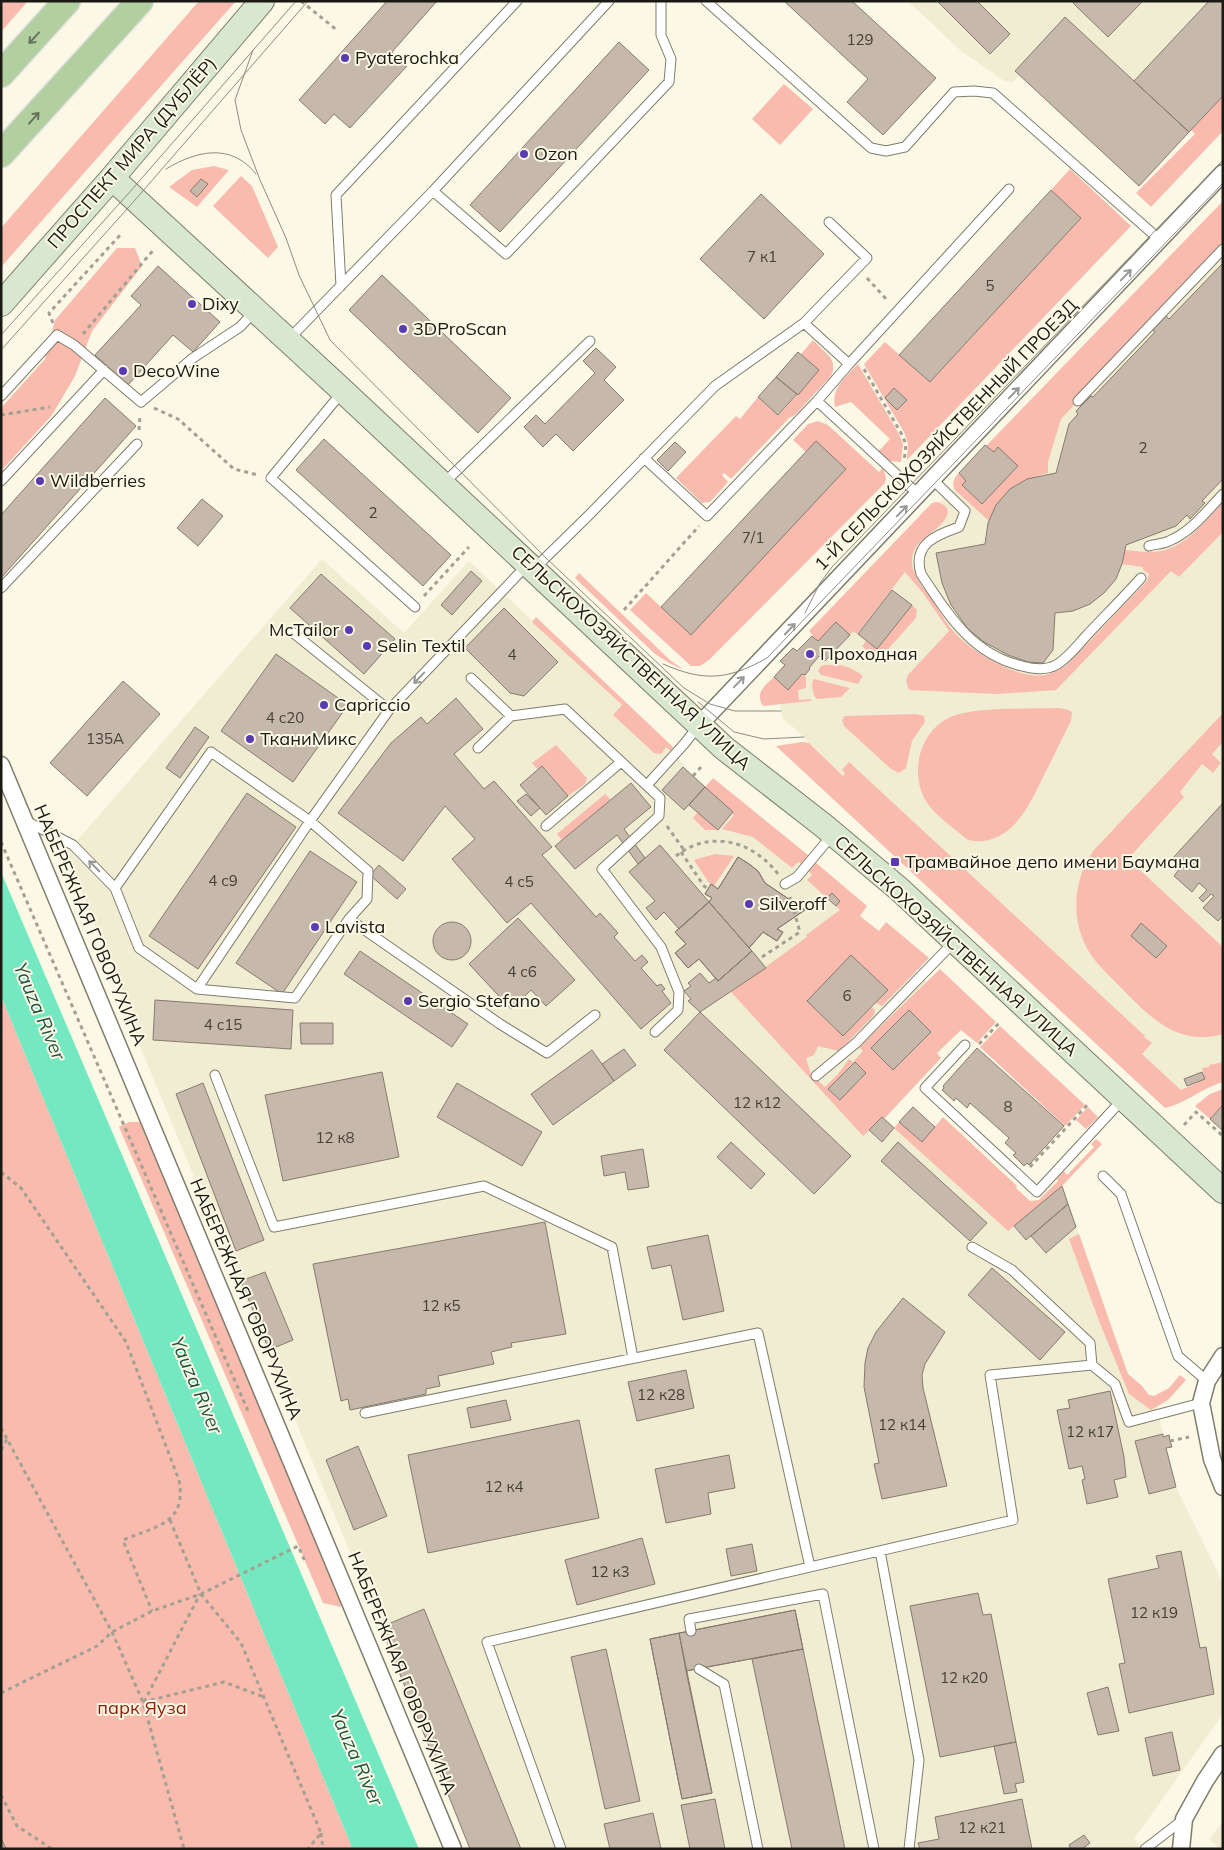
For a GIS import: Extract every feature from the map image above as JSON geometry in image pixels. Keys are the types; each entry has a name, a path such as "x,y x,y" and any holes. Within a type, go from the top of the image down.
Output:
{"main road":[{"path":"1,74 67,1"},
{"path":"1,154 140,1"},
{"name":"ПРОСПЕКТ МИРА (ДУБЛЁР)","path":"1,304 112,178 262,1"},
{"name":"СЕЛЬСКОХОЗЯЙСТВЕННАЯ УЛИЦА","path":"112,178 443,484 724,748 899,889 1223,1191"}],"street":[{"name":"1-Й СЕЛЬСКОХОЗЯЙСТВЕННЫЙ ПРОЕЗД","path":"699,725 1223,173"},
{"name":"НАБЕРЕЖНАЯ ГОВОРУХИНА","path":"1,765 452,1849"},
{"path":"1223,1356 1207,1381 1201,1403 1212,1459 1223,1487"},
{"path":"1181,1849 1184,1819 1205,1781 1223,1754"}],"lane":[{"path":"341,286 336,195 517,1"},
{"path":"288,340 434,191 609,1"},
{"path":"434,191 506,254 669,82 671,60 661,35 661,1"},
{"path":"706,1 871,148 886,151 904,147 954,92 993,93 1160,240"},
{"path":"644,458 707,516 817,401 1009,188"},
{"path":"197,989 310,820 389,710 501,592 588,516 716,386 804,323 867,258 829,222"},
{"path":"1078,402 1223,249"},
{"path":"1,396 57,335 74,345 141,402 193,358 240,327 255,310"},
{"path":"804,323 849,364"},
{"path":"443,484 590,341"},
{"path":"1,481 104,370"},
{"path":"343,391 271,478 414,607"},
{"path":"817,401 918,494"},
{"path":"1,588 137,444"},
{"path":"932,479 965,511 959,527 943,532 922,548 918,566 921,574 954,623 966,636 992,655 1016,665 1030,668 1038,669 1054,666 1068,655 1141,578"},
{"path":"1149,546 1167,542 1182,534 1223,494"},
{"path":"291,631 389,710"},
{"path":"471,678 511,716"},
{"path":"478,748 511,716 565,709 660,798 659,816 602,869 661,947 680,992 678,1010 655,1032"},
{"path":"647,785 699,725"},
{"path":"24,820 73,845 115,888 139,948 197,989 295,998 350,919 367,899 368,871 310,820 211,752 115,888"},
{"path":"546,826 621,762"},
{"path":"785,884 796,877 833,834"},
{"path":"350,919 500,1024 547,1053 595,1015"},
{"path":"816,1076 856,1043 955,942"},
{"path":"965,1046 925,1088 1037,1192 1123,1099"},
{"path":"215,1075 274,1227 484,1186 612,1247 633,1358"},
{"path":"1103,1176 1121,1194 1178,1356 1207,1381"},
{"path":"972,1247 1012,1270 1090,1343 1092,1365"},
{"path":"365,1413 758,1332 810,1567"},
{"path":"560,1849 487,1642 1013,1520 990,1375 1092,1365 1115,1384 1129,1422 1201,1403"},
{"path":"880,1551 919,1760 909,1849"},
{"path":"691,1631 689,1619 823,1594 874,1849"},
{"path":"699,1669 724,1684 758,1849"},
{"path":"1145,1849 1184,1819"}],"path":[{"path":"300,1 338,31"},
{"path":"49,313 122,233"},
{"path":"74,345 155,248"},
{"path":"858,268 897,311"},
{"path":"856,356 906,444 900,478"},
{"path":"137,444 141,402 178,419 234,469 271,478"},
{"path":"1,415 73,403"},
{"path":"624,610 707,516"},
{"path":"414,607 469,547"},
{"path":"693,776 702,766"},
{"path":"659,816 704,886 708,889"},
{"path":"676,856 703,842 718,840 746,847 760,856 774,869 785,884 800,932 762,957"},
{"path":"1,842 251,1417"},
{"path":"965,1046 978,1045 1001,1021"},
{"path":"1020,1177 1089,1103"},
{"path":"1182,1127 1196,1112 1223,1136"},
{"path":"1,1172 21,1188 126,1342 179,1480 181,1494 178,1508 170,1520 123,1540 152,1611"},
{"path":"1,1428 112,1632 143,1702 184,1849"},
{"path":"1,1450 7,1439"},
{"path":"170,1520 201,1594 241,1643 321,1833 324,1849"},
{"path":"1,1693 97,1646 112,1632 152,1611 201,1594 298,1546 305,1561"},
{"path":"143,1702 201,1594"},
{"path":"143,1702 224,1682 264,1697"},
{"path":"1,1795 17,1826 52,1849"},
{"path":"308,1849 321,1833"}],"shaded area":[{"path":"908,1 1209,1 1189,132 1020,75 1013,82 1004,81 961,51"},
{"path":"1223,208 1223,1073 1181,1090 988,913 792,726 783,720 774,677 784,665 780,661 793,648 797,651 963,478 959,473 985,445 989,450"},
{"path":"322,559 404,633 469,561 675,755 685,765 683,767 713,794 790,855 970,1021 878,1112 1008,1231 1062,1186 1128,1374 1149,1395 1154,1396 1176,1487 1223,1583 1223,1714 1134,1839 1141,1849 470,1849 381,1627 139,1044 67,852"},
{"path":"1223,1822 1223,1849 1220,1849 1209,1839"}],"green space":[{"path":"1,1 28,1 1,32"},
{"path":"199,1 236,1 1,267 1,228"},
{"path":"784,84 813,109 780,145 752,119"},
{"path":"1223,96 1223,131 1151,207 1136,193 1195,134 1191,130"},
{"path":"214,166 229,170 197,207 169,187 192,170"},
{"path":"1070,169 1131,226 907,460 908,443 904,432 864,364 885,342 930,382 1081,218 1051,190","holes":["894,388 907,400 897,410 885,398"]},
{"path":"241,176 252,186 278,247 268,258 213,206"},
{"path":"1223,201 1223,243 1073,401 1075,404 1061,419 1048,462 1048,473 1019,484 1012,489 999,502 989,521 955,490 953,483 956,477 959,473 966,481 962,485 982,504 998,448 994,452 986,446"},
{"path":"117,248 135,248 142,266 92,331 75,376 52,415 1,471 1,408 45,359 55,320"},
{"path":"813,340 830,357 833,363 831,376 731,479 724,473 722,475 728,482 710,502 702,503 676,478 736,416 740,419 758,397 779,415 819,370 801,354"},
{"path":"858,364 899,434 903,444 901,462 890,461 879,451 890,439 851,402 835,407 834,400 837,388"},
{"path":"818,421 828,425 879,472 883,468 886,478 885,483 709,660 700,666 691,666 630,610 646,593 691,635 806,452 793,440 808,424"},
{"path":"936,502 945,506 948,512 942,523 919,543 914,550 912,566 914,572 957,636 990,660 1024,674 1045,675 1066,666 1147,581 1149,574 1143,570 1143,567 1122,564 1125,550 1161,551 1179,544 1203,524 1223,502 1223,532 1179,577 1171,571 1056,690 997,694 909,690 906,681 908,675 949,631 923,593 905,572 857,634 853,631 850,635 836,622 818,641 809,631 932,503"},
{"path":"579,573 670,660 684,670 655,654 575,578"},
{"path":"912,605 917,610 916,618 881,657 875,658 862,646 866,641 877,649"},
{"path":"536,617 673,747 671,751 666,747 661,754 654,753 613,715 622,705 532,622"},
{"path":"821,666 845,666 863,676 858,684 821,675 818,671"},
{"path":"802,674 806,677 806,688 798,690 799,700 811,699 811,701 763,706 760,693 774,677 788,690"},
{"path":"814,679 850,688 841,697 817,699 812,689"},
{"path":"1059,708 1069,710 1072,713 1071,721 1033,798 1017,822 1007,831 996,838 983,841 968,840 939,817 926,801 918,776 918,764 926,739 944,721 967,712"},
{"path":"1223,713 1223,742 1212,754 1221,763 1213,773 1202,764 1180,792 1184,797 1128,859 1223,947 1223,1034 1194,1037 1170,1029 1148,1014 1099,965 1084,942 1077,916 1076,903 1081,876 1093,851"},
{"path":"916,714 924,716 925,722 912,741 906,768 899,773 891,769 844,726 842,720 845,716"},
{"path":"802,742 809,743 843,776 845,773 842,770 849,762 1145,1036 1152,1043 1142,1054 1181,1090 1205,1079 1202,1068 1223,1062 1223,1082 1180,1103 1165,1108 776,746"},
{"path":"556,745 587,778 585,784 568,796 543,766 538,770 532,763"},
{"path":"713,778 808,855 801,864 798,862 792,868 753,837 722,829 734,815 705,787"},
{"path":"605,794 611,800 562,840 557,834"},
{"path":"698,812 718,830 705,830 693,818"},
{"path":"715,854 734,856 714,886 709,883 694,860"},
{"path":"815,862 867,906 860,916 879,931 886,922 929,958 882,1006 876,1003 888,990 807,1001 843,1036 872,1007 875,1010 874,1015 839,1051 818,1046 814,1055 806,1058 811,1074 825,1087 849,1059 853,1062 863,1051 859,1047 940,969 996,1022 977,1043 961,1030 937,1053 941,1058 884,1119 882,1118 863,1136 731,992 807,937 806,935 840,910 836,906 840,901 832,893 827,898 807,880 812,875 808,871","holes":["909,1010 931,1032 893,1070 871,1048","854,1062 866,1073 840,1100 829,1089"]},
{"name":"парк Яуза","path":"1,996 351,1845 350,1849 6,1849 1,1838"},
{"path":"1000,1026 1085,1105 1065,1126 980,1047"},
{"path":"1223,1089 1223,1105 1210,1119 1195,1106 1210,1094"},
{"path":"1088,1107 1098,1117 1086,1129 1076,1120"},
{"path":"943,1117 1017,1186 1016,1188 1030,1201 1039,1200 1058,1181 1057,1179 1064,1171 1067,1175 1094,1147 1091,1144 1096,1139 1102,1144 1062,1186 1008,1231 894,1128 899,1122 922,1142"},
{"path":"129,1122 140,1122 336,1584 341,1607 323,1603 119,1127"},
{"path":"1079,1234 1128,1374 1149,1395 1154,1396 1169,1388 1180,1375 1186,1380 1168,1400 1151,1410 1129,1394 1099,1321 1069,1239"}],"water":[{"name":"Yauza River","path":"1,872 419,1849 350,1849 351,1845 1,996"}],"building":[{"path":"387,1 437,1 392,52 407,66 350,128 334,114 325,124 299,100"},
{"path":"784,1 852,1 936,78 883,135 847,102 868,79"},
{"path":"937,1 977,1 1010,34 990,54"},
{"path":"1075,1 1143,1 1108,37 1073,3"},
{"path":"1209,1 1223,1 1223,96 1189,132 1134,81"},
{"path":"1065,17 1189,132 1139,186 1015,71"},
{"path":"619,42 649,70 500,232 470,205"},
{"path":"201,179 208,184 197,197 190,191"},
{"path":"1051,190 1081,218 930,382 899,355"},
{"path":"761,194 824,254 764,319 700,259"},
{"path":"1223,263 1223,479 1202,501 1205,503 1190,519 1187,515 1176,526 1126,545 1122,564 1116,579 1104,593 1090,604 1073,611 1055,613 1053,650 1043,663 1028,662 1008,655 984,642 968,629 951,605 942,583 936,553 985,544 988,523 996,505 1010,489 1027,479 1056,473 1069,424 1078,414 1076,411 1091,396 1093,397 1155,332 1152,330 1166,316 1169,319"},
{"path":"158,266 220,322 193,352 173,335 128,385 95,355 141,305 131,296"},
{"path":"382,275 511,398 478,433 349,310"},
{"path":"596,348 616,367 604,380 624,400 573,451 556,434 543,447 524,427 536,415 545,424 595,373 583,361"},
{"path":"798,352 819,370 798,395 776,377"},
{"path":"776,377 797,394 778,415 758,397"},
{"path":"894,388 907,400 897,410 885,398"},
{"path":"105,398 136,426 1,578 1,515"},
{"path":"324,439 451,555 423,586 296,470"},
{"path":"816,441 846,469 691,635 661,607"},
{"path":"675,442 686,452 668,471 657,460"},
{"path":"985,445 994,452 998,447 1018,466 982,504 962,485 966,481 959,473"},
{"path":"202,499 223,516 198,546 177,528"},
{"path":"471,571 482,581 452,615 441,605"},
{"path":"321,574 395,639 364,674 290,608"},
{"path":"892,590 912,605 877,649 858,634"},
{"path":"504,608 558,662 524,696 510,693 465,648"},
{"name":"Проходная","path":"836,622 850,635 825,661 819,656 805,675 802,674 788,690 774,677 785,665 780,661 793,648 797,651 812,636 818,641"},
{"path":"276,654 348,705 293,782 221,731"},
{"path":"123,681 160,714 87,796 50,763"},
{"path":"456,698 483,729 454,754 484,789 494,781 552,847 542,855 596,917 600,913 618,933 614,937 635,961 642,955 648,962 641,968 657,986 661,984 665,989 662,991 671,1003 641,1029 531,903 507,923 452,859 475,839 445,806 403,861 338,813 391,743 421,717 427,724"},
{"path":"195,727 209,737 180,778 166,768"},
{"path":"542,766 568,796 546,815 520,785"},
{"path":"683,767 705,787 684,810 662,790"},
{"path":"631,783 651,807 624,829 645,858 638,864 617,835 575,869 555,846"},
{"path":"705,787 733,812 718,830 689,805"},
{"path":"247,793 296,827 198,969 149,936"},
{"path":"526,794 540,808 531,816 517,801"},
{"path":"1223,803 1223,916 1218,921 1203,908 1214,896 1211,894 1203,902 1199,898 1207,890 1199,883 1192,892 1174,876 1181,867 1172,859"},
{"path":"660,845 709,902 679,929 664,912 656,920 646,908 655,901 629,872"},
{"path":"310,851 357,882 282,994 236,963"},
{"path":"738,857 758,871 765,883 805,910 777,929 783,932 777,941 763,932 749,948 709,902 712,898 705,894 711,884 718,889"},
{"path":"738,857 758,871 765,883 805,910 777,929 783,932 777,941 763,932 749,948 752,951 718,981 699,959 688,968 675,953 686,944 675,932 709,902 712,898 705,894 711,884 718,889"},
{"path":"379,865 406,889 397,899 370,875"},
{"path":"832,893 840,901 836,906 827,898"},
{"path":"709,902 752,951 718,981 699,959 688,968 675,953 686,944 675,932"},
{"path":"518,918 575,980 546,1006 531,990 511,1009 469,964"},
{"path":"452,922 465,928 471,941 465,954 452,960 439,954 433,941 439,928"},
{"path":"1141,923 1167,946 1156,958 1131,936"},
{"path":"360,951 468,1024 452,1047 344,974"},
{"path":"752,951 766,968 700,1012 688,1001 691,999 684,991 691,986 688,983 700,973 709,983 716,978 718,981"},
{"path":"851,955 888,990 843,1036 807,1001"},
{"path":"155,1000 293,1010 291,1049 153,1040"},
{"path":"909,1010 931,1032 893,1070 871,1048"},
{"path":"700,1012 851,1156 814,1194 664,1050"},
{"path":"300,1023 333,1023 333,1044 301,1044"},
{"path":"977,1048 1064,1126 1029,1165 1027,1163 1024,1166 1013,1155 1016,1153 1005,1143 1009,1138 970,1103 967,1108 956,1098 954,1101 942,1090 943,1086"},
{"path":"624,1049 636,1065 614,1081 602,1064"},
{"path":"592,1050 614,1081 553,1125 531,1094"},
{"path":"855,1062 866,1073 840,1100 828,1089"},
{"path":"382,1072 399,1157 283,1181 265,1095"},
{"path":"1202,1072 1205,1079 1187,1086 1184,1079"},
{"path":"203,1083 264,1240 236,1251 176,1094"},
{"path":"457,1083 542,1132 522,1166 437,1117"},
{"path":"1223,1105 1223,1131 1210,1119"},
{"path":"913,1107 935,1127 922,1142 899,1122"},
{"path":"882,1117 894,1128 882,1142 869,1130"},
{"path":"731,1142 765,1174 751,1189 717,1157"},
{"path":"898,1142 987,1223 970,1241 881,1161"},
{"path":"643,1149 649,1187 628,1190 625,1172 604,1176 601,1156"},
{"path":"1062,1186 1068,1204 1026,1240 1014,1226"},
{"path":"1068,1204 1076,1227 1046,1253 1031,1236"},
{"path":"545,1222 566,1334 511,1343 512,1347 491,1352 494,1364 438,1376 440,1386 426,1389 426,1394 350,1410 348,1399 341,1401 313,1264"},
{"path":"708,1235 724,1311 683,1320 671,1265 652,1269 647,1247"},
{"path":"992,1268 1065,1332 1040,1360 968,1295"},
{"path":"265,1272 293,1340 269,1350 241,1281"},
{"path":"903,1298 945,1332 925,1364 922,1375 923,1388 947,1486 882,1499 874,1464 879,1463 864,1387 865,1363 868,1348 876,1332"},
{"path":"686,1370 694,1408 637,1421 628,1382"},
{"path":"1110,1391 1124,1457 1126,1477 1114,1480 1118,1497 1087,1504 1082,1480 1085,1479 1082,1466 1069,1469 1057,1410 1070,1408 1068,1400"},
{"path":"506,1400 511,1420 471,1428 467,1408"},
{"path":"579,1420 599,1518 428,1553 408,1455"},
{"path":"1163,1434 1163,1437 1169,1435 1172,1447 1166,1448 1176,1487 1149,1494 1135,1441"},
{"path":"358,1446 387,1516 354,1530 326,1460"},
{"path":"729,1455 735,1488 708,1493 711,1514 666,1523 655,1469"},
{"path":"642,1538 655,1584 577,1605 565,1560"},
{"path":"752,1544 757,1571 731,1576 726,1549"},
{"path":"1181,1551 1200,1648 1206,1647 1214,1694 1129,1713 1119,1664 1125,1663 1108,1579 1159,1568 1156,1556"},
{"path":"978,1593 983,1615 991,1614 1016,1742 940,1757 910,1606"},
{"path":"424,1609 521,1849 470,1849 381,1627"},
{"path":"795,1610 803,1649 686,1671 679,1633"},
{"path":"795,1610 803,1649 686,1671 712,1793 682,1799 650,1639"},
{"path":"679,1633 712,1793 682,1799 650,1639"},
{"path":"606,1649 640,1801 605,1809 571,1657"},
{"path":"803,1649 845,1849 792,1849 752,1659"},
{"path":"1108,1687 1119,1731 1098,1735 1087,1693"},
{"path":"1172,1732 1180,1770 1153,1776 1145,1738"},
{"path":"1016,1742 1024,1782 1015,1784 1017,1792 1004,1794 994,1746"},
{"path":"715,1799 725,1849 690,1849 681,1805"},
{"path":"1022,1799 1032,1849 920,1849 918,1843 939,1839 935,1817"},
{"path":"653,1813 661,1849 610,1849 604,1824"},
{"path":"1084,1835 1090,1843 1082,1849 1071,1849 1069,1845"},
{"path":"1,1838 6,1849 1,1849"}],"tram line":[{"path":"1,335 128,194 296,1"},
{"path":"1,350 135,200 308,1"},
{"path":"253,50 235,100 241,130 260,180 286,238 299,275 330,340 545,557 684,688 710,704 735,711 781,711"},
{"path":"166,169 189,158 213,153 236,157 256,174"},
{"path":"805,613 820,583 832,567 1223,160"},
{"path":"663,664 691,674 716,676 740,671 767,658 1223,183"},
{"path":"698,702 734,732 764,739 804,737"}],"place":[{"name":"Pyaterochka","path":"345,58"},
{"name":"Ozon","path":"524,154"},
{"name":"Dixy","path":"192,304"},
{"name":"3DProScan","path":"403,329"},
{"name":"DecoWine","path":"123,371"},
{"name":"Wildberries","path":"40,481"},
{"name":"McTailor","path":"349,630"},
{"name":"Selin Textil","path":"367,646"},
{"name":"Проходная","path":"810,654"},
{"name":"Capriccio","path":"324,705"},
{"name":"ТканиМикс","path":"250,739"},
{"name":"Трамвайное депо имени Баумана","path":"895,862"},
{"name":"Silveroff","path":"749,904"},
{"name":"Lavista","path":"315,927"},
{"name":"Sergio Stefano","path":"408,1001"}]}
